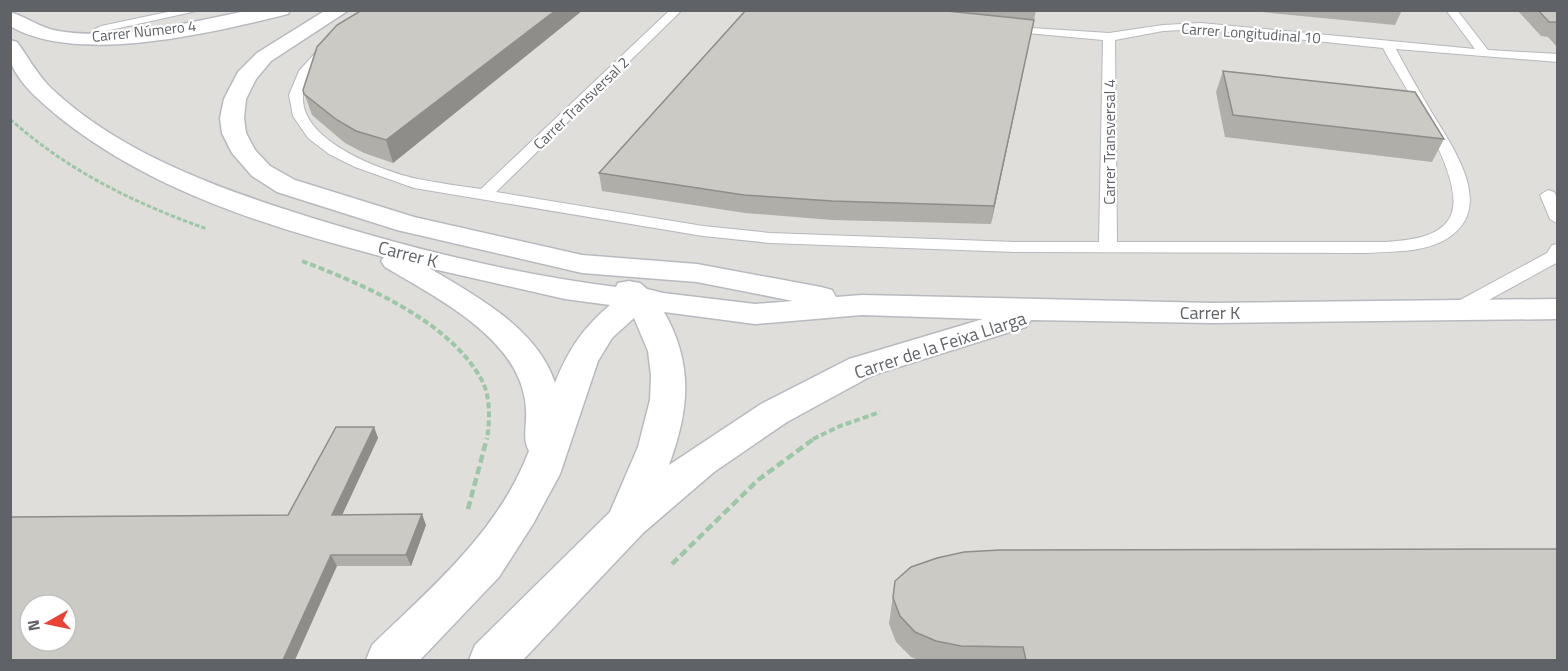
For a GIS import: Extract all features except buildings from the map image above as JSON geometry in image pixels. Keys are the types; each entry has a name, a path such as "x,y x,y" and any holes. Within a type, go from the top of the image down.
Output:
{"main road":[{"name":"Carrer Número 4","path":"10,18 40,33 86,38 177,29 281,10"},
{"name":"Carrer K","path":"340,10 264,57 246,78 235,99 232,118 234,133 244,153 261,171 286,186 358,210 582,264 697,273 862,305"},
{"name":"Carrer K","path":"10,46 43,93 90,130 132,155 203,189 265,212 369,244 565,290 755,314 862,305 1046,311 1213,313 1557,309"},
{"path":"369,244 482,314 500,327 526,357 544,398 546,431 540,474"},
{"name":"Carrer de la Feixa Llarga","path":"582,264 602,272 642,300 660,336 669,366 670,399 663,427 628,521"},
{"path":"389,660 484,564 524,505 540,474 581,361 600,331 624,310 642,300 674,293 766,287"},
{"name":"Carrer de la Feixa Llarga","path":"492,660 628,521 700,462 774,413 861,367 1046,311"}],"lane":[{"path":"102,29 196,10"},
{"name":"Carrer Transversal 2","path":"485,194 676,10"},
{"path":"1451,10 1484,52"},
{"path":"1174,14 1176,27"},
{"name":"Carrer Longitudinal 10","path":"991,26 1109,37 1176,27 1215,27 1557,58"},
{"path":"341,35 320,53 306,70 297,91 296,107 304,126 323,145 377,172 414,183 703,231 770,238 907,245 1108,248 1367,248 1424,242 1443,234 1454,225 1461,213 1463,199 1461,182 1455,165 1386,44"},
{"name":"Carrer Transversal 4","path":"1108,248 1109,37"},
{"path":"1553,199 1557,219"},
{"path":"1458,309 1554,257 1557,249"}],"path":[{"path":"322,268 360,285 426,321 453,344 481,378 489,401 487,442 467,514"},
{"path":"672,564 715,518 774,467 808,442 837,426 880,412"}],"shaded area":[{"path":"10,11 1557,11 1557,660 11,660"}]}
